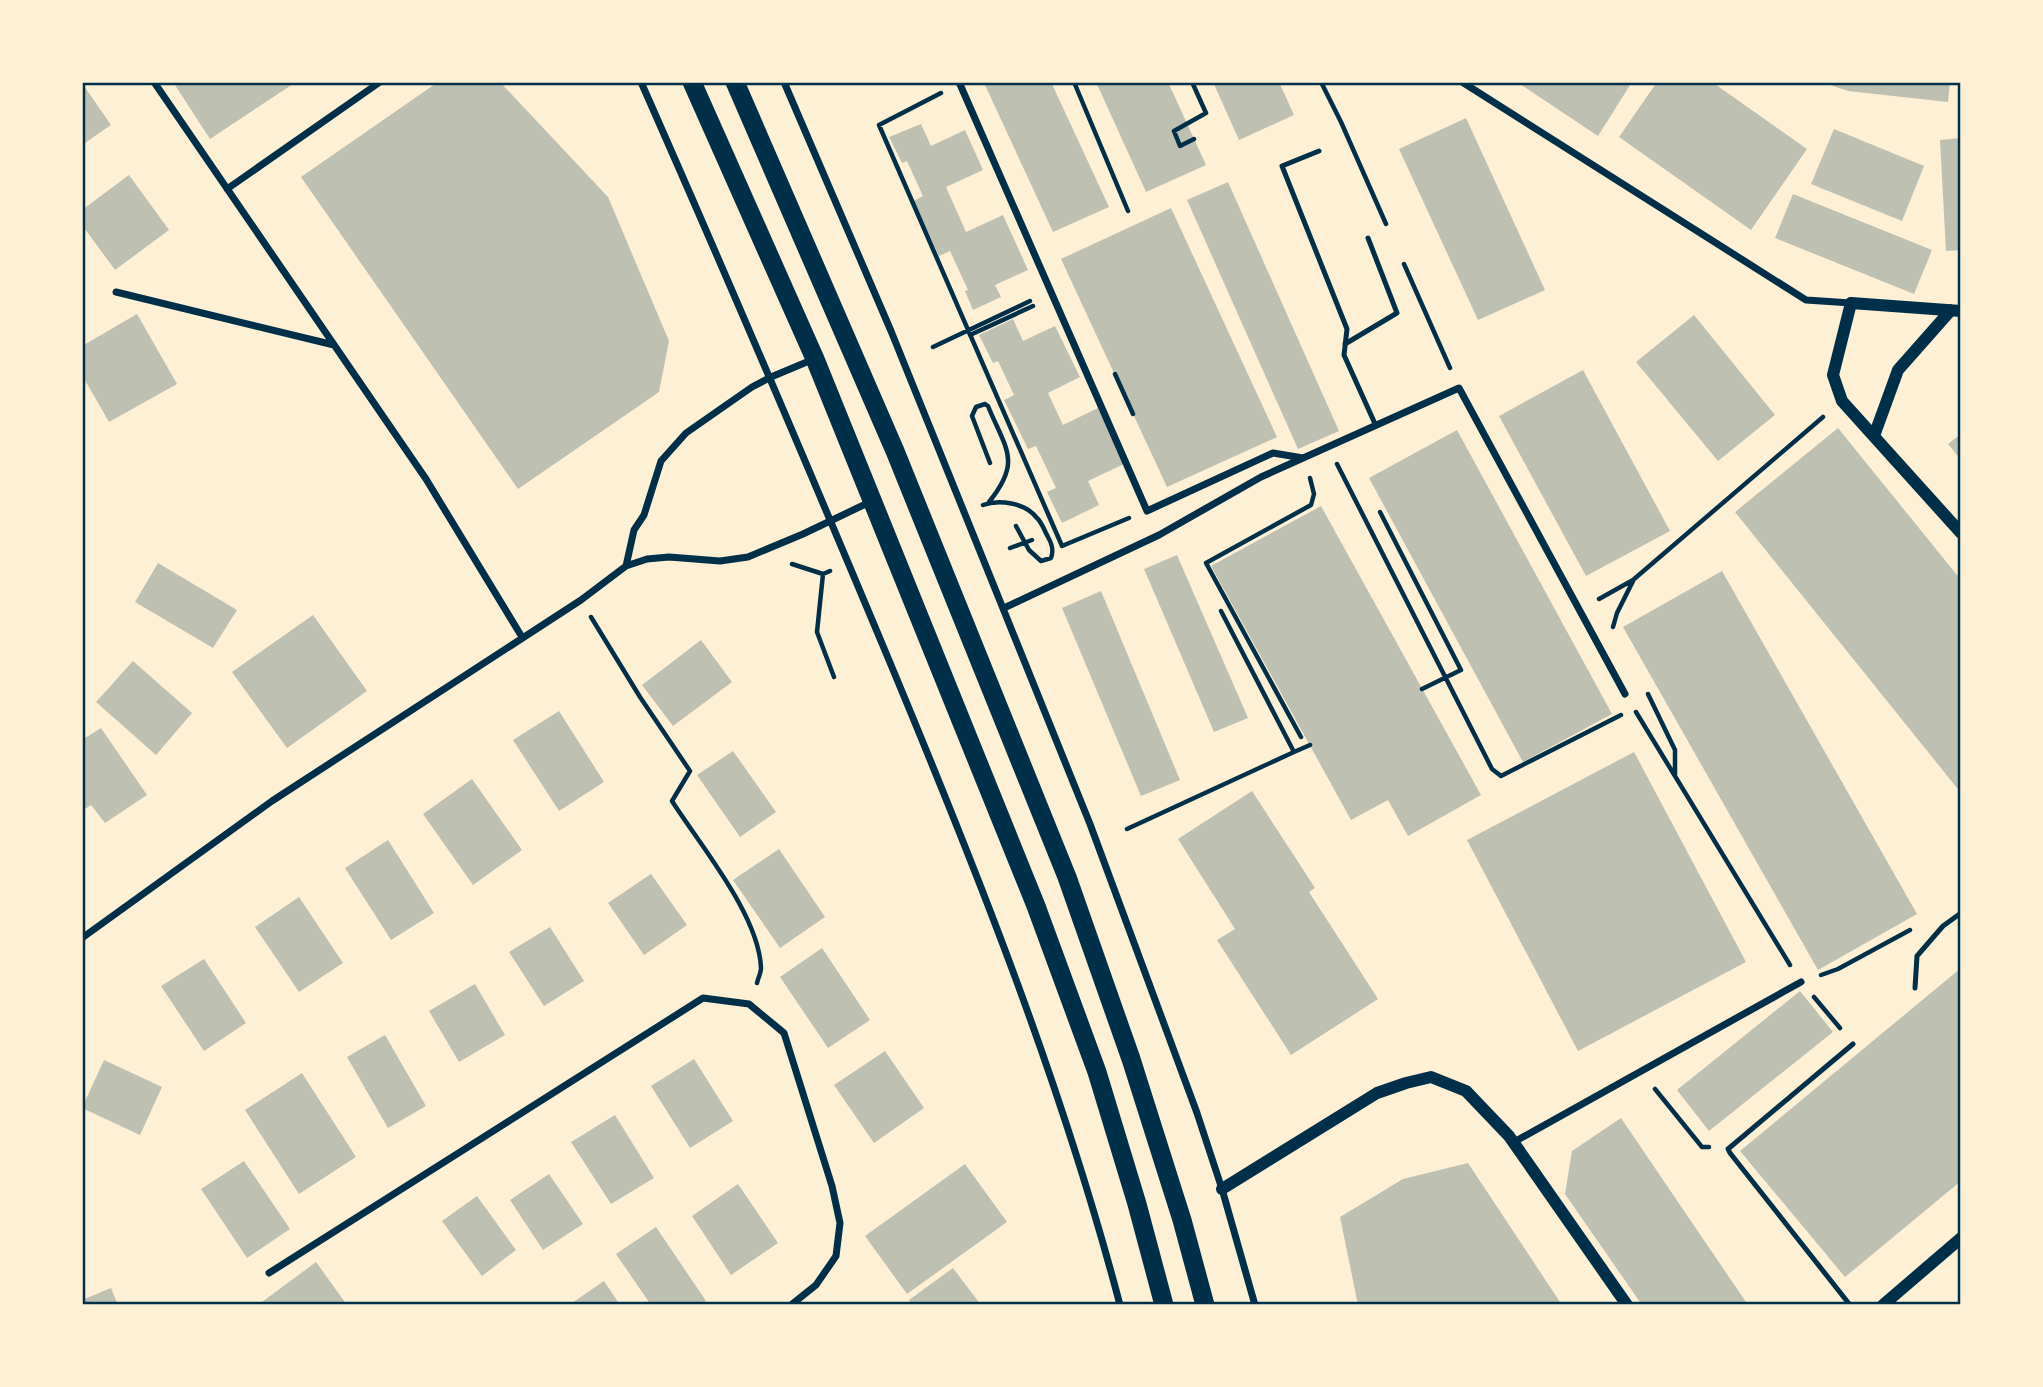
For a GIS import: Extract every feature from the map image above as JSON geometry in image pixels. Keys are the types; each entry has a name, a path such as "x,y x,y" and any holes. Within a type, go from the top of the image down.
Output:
{"highway":[{"path":"692,82 815,359 997,805 1068,989 1117,1136 1164,1305"},
{"path":"736,82 895,452 1067,877 1131,1059 1182,1220 1205,1305"}],"street":[{"path":"154,82 426,479 522,637"},
{"path":"227,189 380,82"},
{"path":"641,82 771,377 956,822 1002,940 1067,1125 1120,1305"},
{"path":"783,82 849,232 1004,608 1120,902 1223,1189 1255,1305"},
{"path":"1462,82 1807,300 1956,311"},
{"path":"960,83 1147,511 1273,453 1304,458"},
{"path":"116,292 334,345"},
{"path":"1851,303 1833,375 1842,401 1961,533"},
{"path":"1874,436 1898,370 1956,311"},
{"path":"626,566 634,530 644,515 661,461 686,433 716,410 771,377 815,359"},
{"path":"1004,608 1159,535 1261,477 1459,388 1625,694"},
{"path":"82,938 272,801 580,600 626,566 647,559 669,557 720,561 748,556 872,501"},
{"path":"1514,1142 1801,982"},
{"path":"269,1273 703,998 749,1004 784,1033 832,1186 840,1223 836,1256 816,1285 792,1305"},
{"path":"1223,1189 1377,1093 1431,1077 1466,1091 1514,1142 1627,1305"},
{"path":"1883,1305 1961,1238"}],"lane":[{"path":"1319,151 1282,166 1347,329 1344,355 1377,426"},
{"path":"1345,344 1397,313 1368,238"},
{"path":"1915,988 1917,956 1943,926 1961,913"},
{"path":"1850,1305 1728,1149 1853,1044"}],"path":[{"path":"1074,82 1128,211"},
{"path":"1192,82 1206,113 1174,131 1180,146 1194,139"},
{"path":"960,83 879,125 1062,546 1147,511"},
{"path":"970,335 1053,296"},
{"path":"1580,611 1633,580 1842,401"},
{"path":"990,463 972,415 979,405 985,404 1009,457 1006,478 988,503 1013,504 1035,515 1052,543 1051,558 1041,561 1034,556 1016,526"},
{"path":"1328,448 1492,769 1501,776 1621,715"},
{"path":"1301,737 1206,563 1311,505 1314,494 1304,458"},
{"path":"1380,512 1461,670 1422,689"},
{"path":"1010,548 1032,540"},
{"path":"823,574 817,632 834,677"},
{"path":"580,600 690,771 672,801 724,877 753,930 761,970 749,1004"},
{"path":"1221,611 1294,752"},
{"path":"1644,725 1801,982 1853,1044"},
{"path":"1127,829 1310,745"},
{"path":"1801,982 1838,969 1925,922 1943,926"},
{"path":"1641,1072 1702,1147 1728,1149"}],"building":[{"path":"173,82 296,82 210,139"},
{"path":"438,82 500,82 608,197 669,341 659,392 518,489 301,177"},
{"path":"990,82 1051,82 1109,207 1053,232 985,85"},
{"path":"1096,82 1168,82 1206,165 1146,192"},
{"path":"1213,82 1279,82 1294,115 1239,140"},
{"path":"1632,82 1598,136 1520,84"},
{"path":"1657,82 1712,82 1807,149 1751,230 1619,137"},
{"path":"1822,82 1950,82 1948,102 1848,91"},
{"path":"82,83 111,125 82,145"},
{"path":"1466,118 1545,290 1478,320 1399,149"},
{"path":"921,124 931,146 965,130 983,170 946,187 966,232 1003,215 1028,270 995,285 1001,297 973,310 965,291 968,290 950,251 939,256 914,201 923,196 907,161 902,163 889,137"},
{"path":"1834,129 1924,166 1902,221 1811,184"},
{"path":"1961,138 1961,250 1946,251 1940,140"},
{"path":"129,175 169,230 115,270 82,225 82,210"},
{"path":"1228,182 1339,431 1298,449 1187,200"},
{"path":"1793,194 1932,250 1914,294 1775,238"},
{"path":"1171,208 1277,437 1167,487 1061,259"},
{"path":"137,314 177,384 109,422 82,375 82,346"},
{"path":"1694,315 1775,415 1718,461 1636,362"},
{"path":"1013,319 1023,341 1055,326 1080,377 1048,393 1063,425 1098,408 1124,464 1088,481 1099,505 1062,523 1047,492 1056,488 1036,446 1028,449 1004,400 1014,395 998,361 993,363 979,335"},
{"path":"1583,370 1670,531 1586,576 1499,416"},
{"path":"1838,428 1961,580 1961,793 1735,512"},
{"path":"1457,430 1612,714 1523,762 1369,478"},
{"path":"1961,434 1961,460 1948,444"},
{"path":"1321,506 1481,795 1408,836 1388,800 1351,820 1211,566"},
{"path":"1177,555 1248,718 1214,732 1144,569"},
{"path":"158,563 237,610 213,648 135,602"},
{"path":"1722,571 1917,914 1818,970 1623,627"},
{"path":"1101,591 1180,780 1141,796 1062,608"},
{"path":"313,615 367,691 287,748 232,672"},
{"path":"701,640 732,682 673,726 642,685"},
{"path":"133,661 192,713 156,755 96,702"},
{"path":"559,711 604,782 559,811 513,740"},
{"path":"101,728 147,795 105,823 91,805 82,811 82,740"},
{"path":"733,751 776,812 740,837 697,775"},
{"path":"1634,752 1746,962 1578,1051 1467,840"},
{"path":"472,779 522,850 473,885 423,814"},
{"path":"1252,791 1315,888 1309,892 1378,999 1291,1055 1217,940 1235,929 1178,839"},
{"path":"388,840 434,913 391,940 345,868"},
{"path":"779,849 825,917 780,948 733,880"},
{"path":"651,874 687,925 644,955 608,903"},
{"path":"299,897 343,963 299,992 255,927"},
{"path":"550,927 584,981 544,1006 509,952"},
{"path":"822,948 870,1020 828,1048 780,977"},
{"path":"204,959 246,1023 204,1051 161,986"},
{"path":"1961,968 1961,1181 1845,1277 1740,1151"},
{"path":"475,984 505,1035 459,1062 429,1011"},
{"path":"1800,991 1833,1032 1709,1131 1677,1090"},
{"path":"385,1035 426,1106 388,1128 347,1057"},
{"path":"885,1051 924,1108 874,1143 834,1085"},
{"path":"694,1059 733,1121 690,1148 651,1086"},
{"path":"104,1060 162,1087 140,1135 82,1108"},
{"path":"302,1073 356,1157 299,1194 245,1110"},
{"path":"615,1115 654,1178 611,1204 571,1142"},
{"path":"1621,1118 1748,1305 1642,1305 1565,1194 1572,1151"},
{"path":"244,1161 290,1229 247,1258 201,1189"},
{"path":"1468,1163 1562,1305 1358,1305 1340,1217 1403,1179"},
{"path":"965,1164 1007,1222 907,1294 865,1236"},
{"path":"549,1174 583,1224 543,1250 510,1200"},
{"path":"738,1184 778,1243 731,1275 692,1216"},
{"path":"477,1196 516,1250 482,1276 442,1221"},
{"path":"656,1227 706,1301 700,1305 651,1305 616,1254"},
{"path":"316,1262 347,1305 258,1305"},
{"path":"953,1268 981,1305 912,1305 909,1300"},
{"path":"604,1281 620,1305 569,1305"},
{"path":"111,1288 118,1305 82,1305 82,1300"}]}
